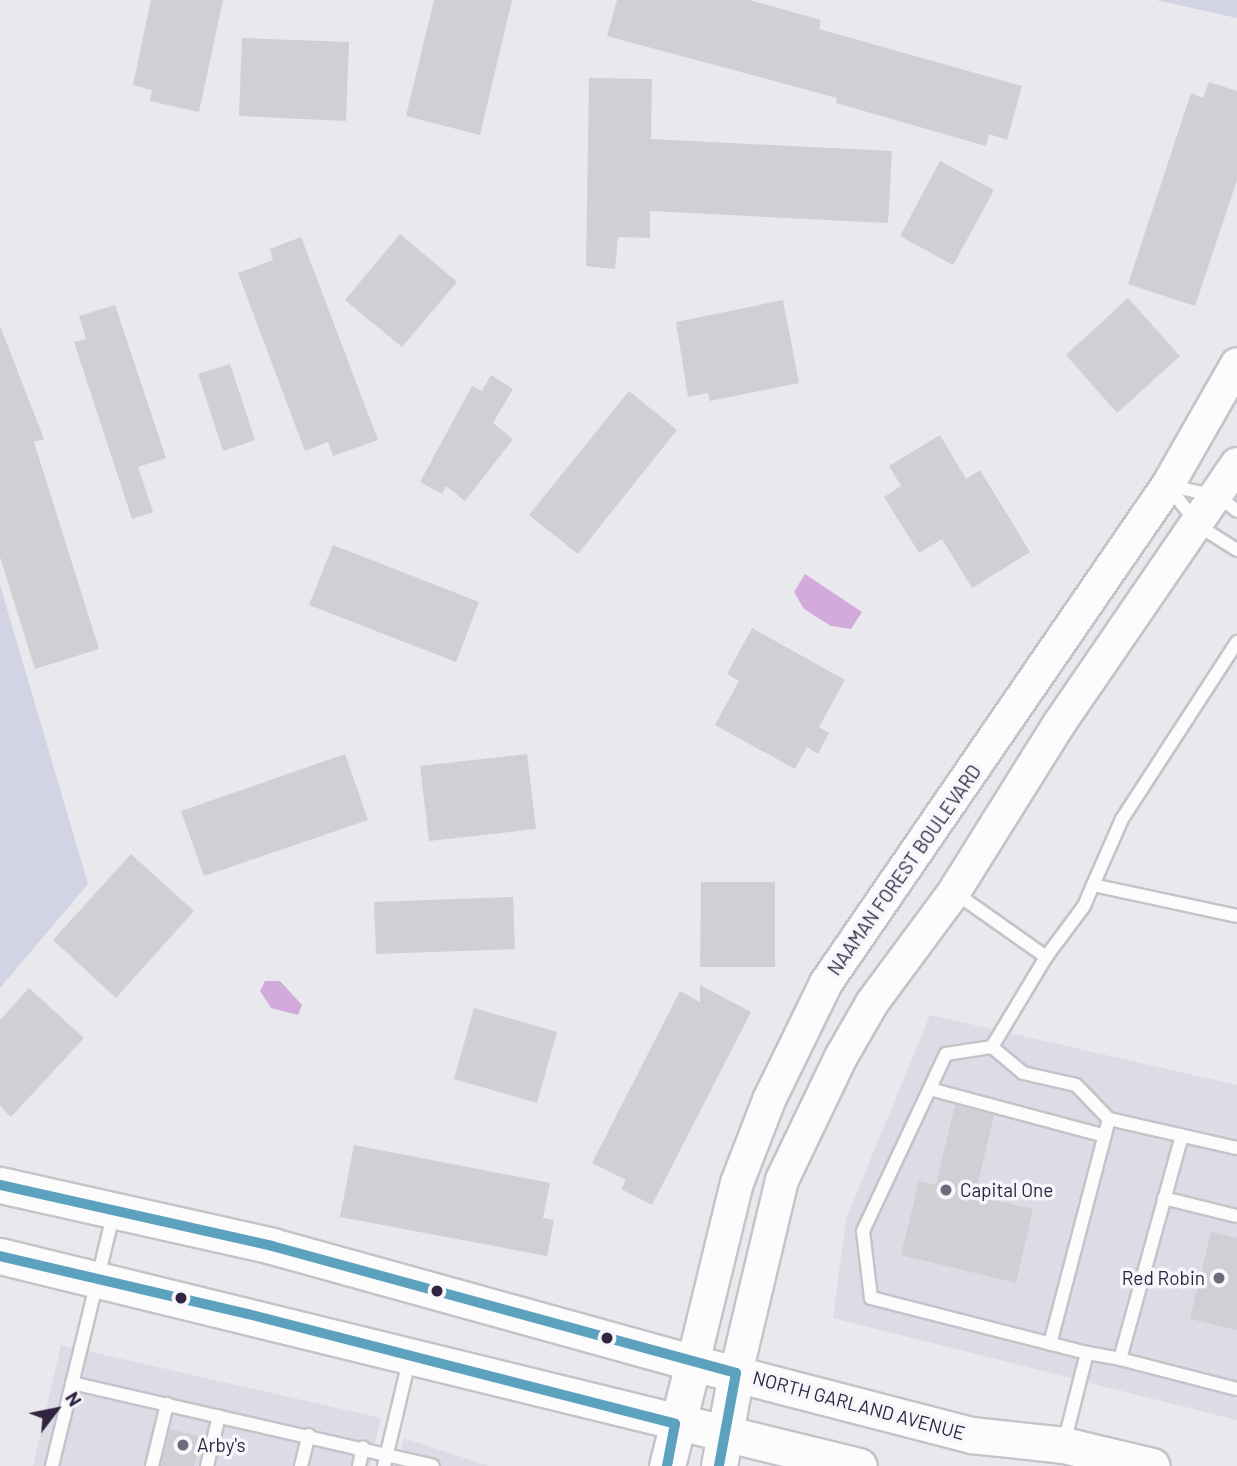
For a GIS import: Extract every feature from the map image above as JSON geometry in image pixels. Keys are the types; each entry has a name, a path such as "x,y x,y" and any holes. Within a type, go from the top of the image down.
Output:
{"main road":[{"name":"NORTH GARLAND AVENUE","path":"0,1185 272,1246 693,1363 971,1435 1064,1445 1152,1466"},
{"path":"0,1256 675,1424 728,1432 859,1466"},
{"name":"NAAMAN FOREST BOULEVARD","path":"667,1466 675,1424 693,1363"},
{"path":"719,1466 728,1432 736,1373"}],"street":[{"name":"NAAMAN FOREST BOULEVARD","path":"693,1363 737,1183 769,1100 826,983 1168,485 1237,364"},
{"path":"736,1373 782,1180 808,1123 872,1003 954,892 1059,724 1199,526 1228,503 1237,464"},
{"path":"912,860 954,892"}],"lane":[{"path":"1168,485 1228,503"},
{"path":"1168,485 1199,526 1237,550"},
{"path":"992,1047 1046,957 1084,906 1128,808 1237,642"},
{"path":"1093,885 1237,916"},
{"path":"954,892 1046,957"},
{"path":"1237,1148 1109,1119 1076,1085 1023,1073 992,1047 946,1054 863,1231 871,1298 1237,1389"},
{"path":"930,1088 1105,1136"},
{"path":"1050,1344 1109,1119"},
{"path":"1120,1359 1182,1135"},
{"path":"1164,1198 1237,1216"},
{"path":"52,1466 114,1210"},
{"path":"1064,1445 1087,1353"},
{"path":"384,1466 410,1357"},
{"path":"72,1383 387,1452 433,1466"},
{"path":"152,1466 167,1404"},
{"path":"207,1466 219,1416"},
{"path":"301,1466 309,1435"},
{"path":"359,1466 363,1447"}],"shaded area":[{"path":"1156,0 1237,0 1237,18"},
{"path":"805,574 862,612 851,629 831,626 804,609 794,592"},
{"path":"0,585 88,884 0,988"},
{"path":"265,981 280,981 302,1005 298,1015 271,1008 260,991"},
{"path":"930,1015 1237,1085 1237,1420 833,1318 846,1219"},
{"path":"61,1345 381,1418 370,1466 33,1466"},
{"path":"404,1438 489,1466 396,1466"}],"building":[{"path":"151,0 223,0 199,112 150,101 152,90 133,85"},
{"path":"434,0 512,0 480,135 406,116"},
{"path":"617,0 749,0 821,20 819,29 1022,86 1007,140 989,134 986,146 836,103 837,98 607,36"},
{"path":"242,38 349,42 346,121 239,116"},
{"path":"589,78 652,79 651,139 892,151 888,223 650,211 650,238 618,237 615,269 586,266"},
{"path":"1209,82 1237,91 1237,180 1195,306 1128,284 1191,93 1203,98"},
{"path":"940,161 994,190 953,265 900,236"},
{"path":"400,234 457,282 402,347 345,300"},
{"path":"301,237 378,440 333,456 328,442 305,451 238,273 273,260 270,249"},
{"path":"1128,298 1180,356 1117,413 1066,355"},
{"path":"783,300 799,383 710,401 708,393 688,397 676,322"},
{"path":"115,305 166,458 138,467 153,512 132,519 74,342 86,339 79,316"},
{"path":"0,326 44,439 34,442 99,649 35,669 0,557"},
{"path":"230,364 255,440 223,451 198,374"},
{"path":"491,375 513,389 493,423 513,439 465,501 446,486 442,494 420,482 472,386 482,391"},
{"path":"629,391 677,430 578,554 529,515"},
{"path":"940,435 966,479 980,470 1030,552 972,588 942,539 919,553 884,497 901,486 889,466"},
{"path":"333,545 479,602 456,662 309,605"},
{"path":"752,628 845,680 819,727 829,733 818,754 807,747 795,769 715,725 739,681 727,674"},
{"path":"345,754 368,820 204,876 181,811"},
{"path":"527,754 536,829 429,841 420,766"},
{"path":"131,854 194,911 116,998 53,940"},
{"path":"701,882 775,882 775,967 700,967"},
{"path":"513,897 515,949 376,954 374,902"},
{"path":"700,985 751,1012 652,1205 621,1189 626,1180 592,1163 680,991 700,1002"},
{"path":"29,988 84,1038 11,1117 0,1106 0,1020"},
{"path":"474,1008 557,1032 537,1103 454,1079"},
{"name":"Capital One","path":"955,1105 994,1115 975,1195 1033,1209 1016,1283 901,1255 919,1181 936,1185"},
{"path":"354,1145 550,1183 543,1218 554,1220 547,1256 340,1217"},
{"name":"Red Robin","path":"1211,1232 1237,1238 1237,1330 1190,1319"},
{"name":"Arby's","path":"170,1429 202,1437 194,1466 161,1466"}],"transit line":[{"path":"0,1185 272,1246 736,1373 719,1466"},
{"path":"0,1256 248,1314 675,1424 667,1466"}],"place":[{"name":"Capital One","path":"946,1190"},
{"name":"Red Robin","path":"1219,1278"},
{"name":"Arby's","path":"183,1445"}]}
